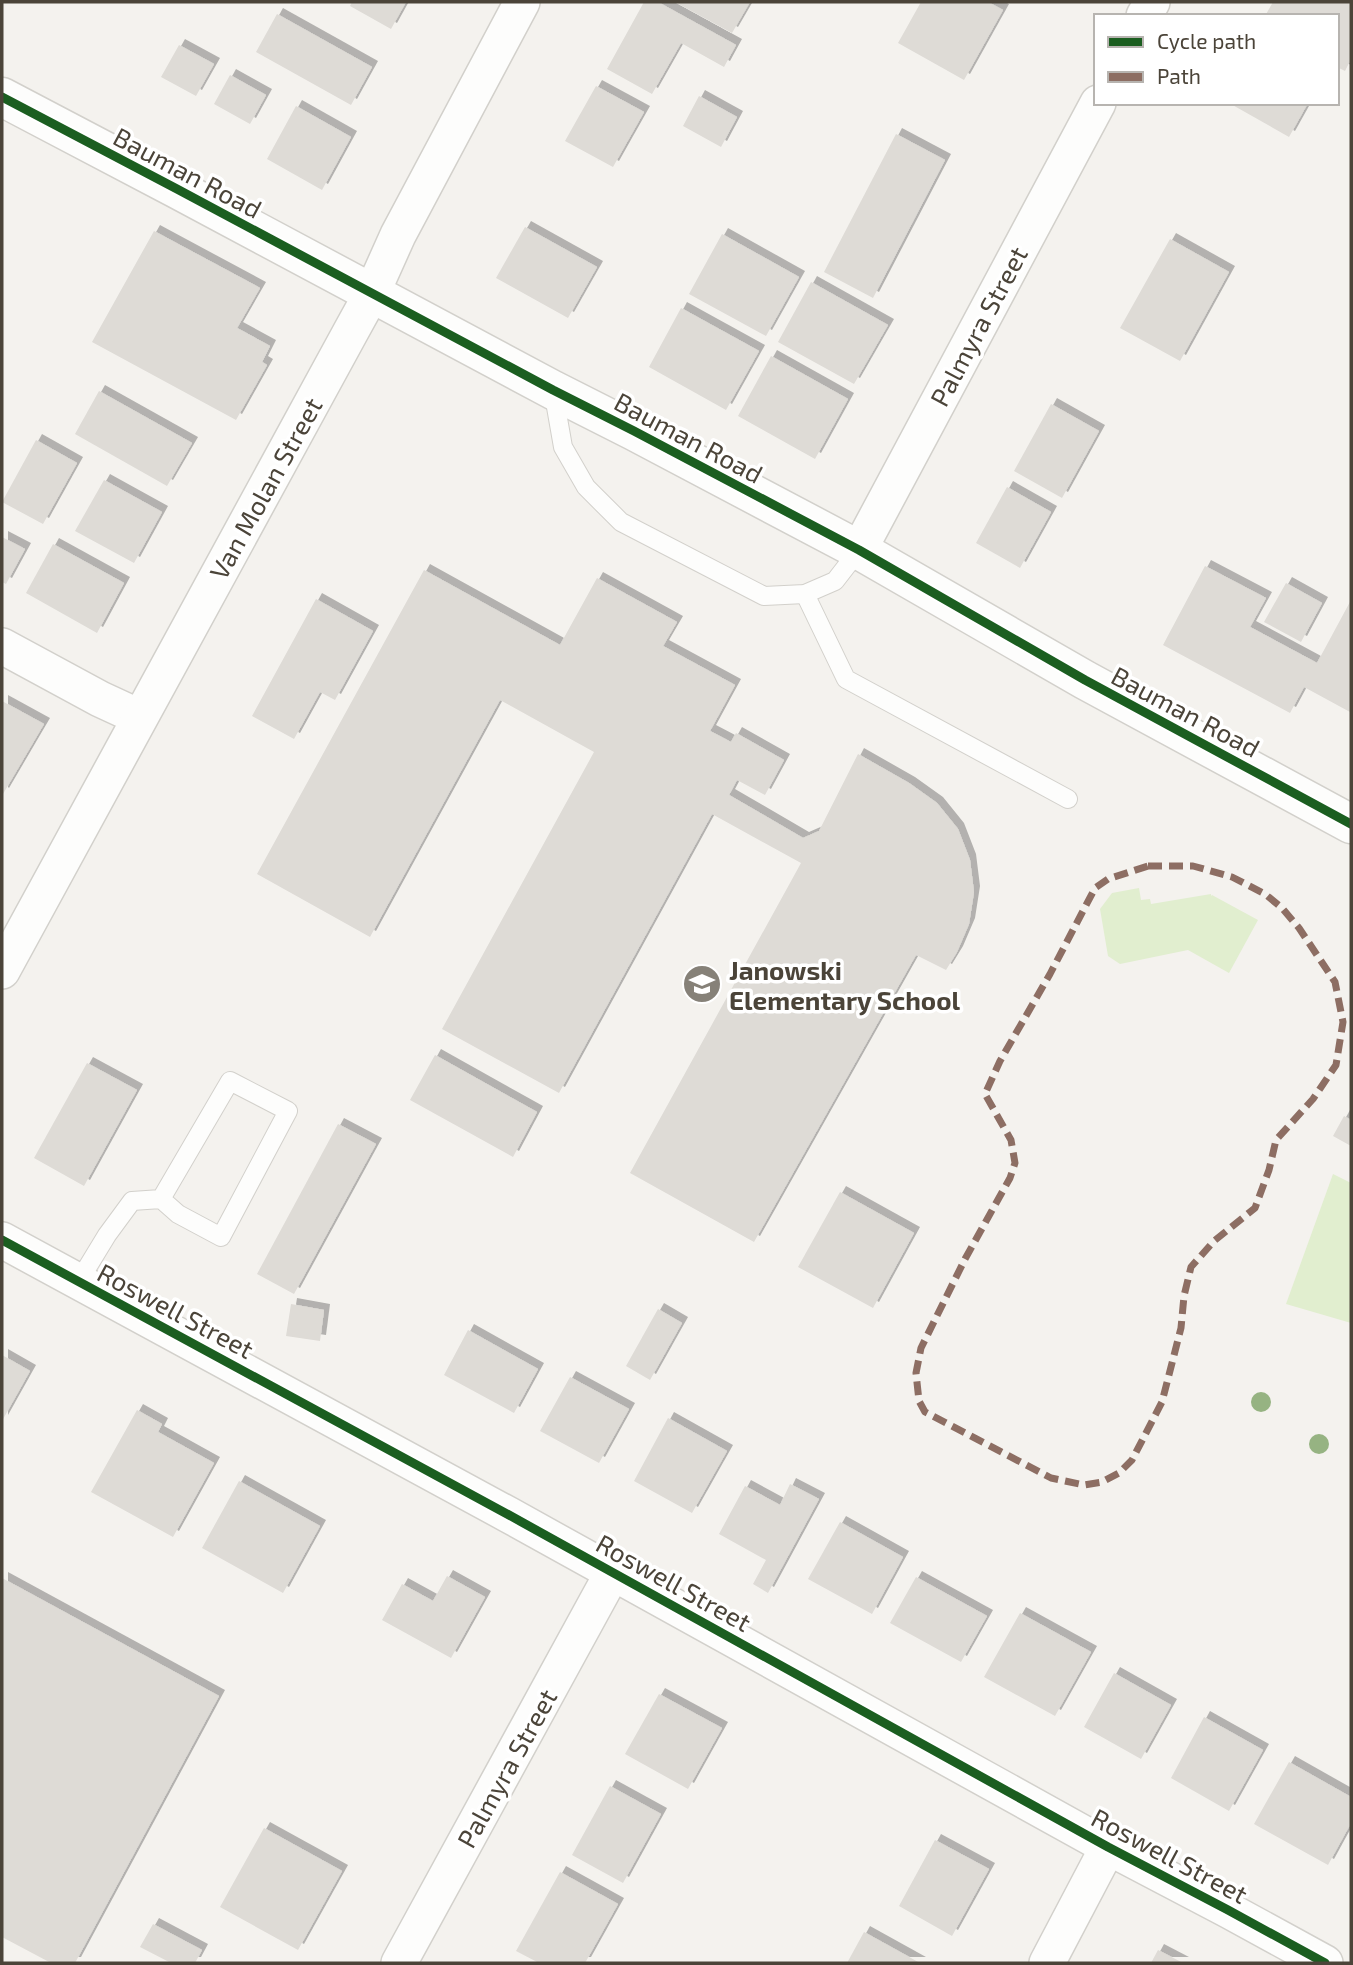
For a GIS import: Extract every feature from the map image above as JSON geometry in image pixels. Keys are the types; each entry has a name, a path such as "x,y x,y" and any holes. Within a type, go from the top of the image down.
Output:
{"street":[{"name":"Van Molan Street","path":"2,971 372,293 398,235 522,2"},
{"name":"Bauman Road","path":"2,97 859,550 1086,680 1350,820"},
{"name":"Palmyra Street","path":"859,550 1097,105"},
{"path":"2,646 139,717"},
{"name":"Roswell Street","path":"2,1240 612,1572 1108,1847 1325,1963"},
{"name":"Palmyra Street","path":"399,1963 612,1572"},
{"path":"1047,1963 1108,1847"}],"lane":[{"path":"553,390 563,447 586,487 621,522 764,596 805,594 835,581 859,550"},
{"path":"805,594 846,679 1068,799"},
{"path":"79,1281 132,1201 161,1199 178,1214 221,1237 288,1111 230,1081 161,1199"}],"green space":[{"path":"1139,888 1141,900 1150,899 1151,904 1211,894 1258,920 1229,973 1188,950 1120,964 1108,956 1100,909 1112,893"},
{"path":"1333,1174 1351,1183 1351,1323 1286,1304"}],"building":[{"path":"352,2 406,2 391,29 350,6"},
{"path":"644,2 658,2 736,45 724,67 681,43 652,94 607,69"},
{"path":"675,2 750,2 732,33"},
{"path":"921,2 988,2 1003,10 964,80 898,43"},
{"path":"1273,2 1351,2 1351,59 1345,71 1339,68 1339,14 1266,14"},
{"path":"277,14 372,67 351,105 256,52"},
{"path":"179,45 214,64 196,96 161,77"},
{"path":"230,75 266,95 250,124 214,104"},
{"path":"596,86 644,112 613,167 565,141"},
{"path":"699,96 737,117 721,147 683,126"},
{"path":"1233,105 1307,105 1289,137"},
{"path":"296,106 351,137 322,190 267,159"},
{"path":"896,134 945,160 873,298 824,272"},
{"path":"525,227 597,267 568,318 496,278"},
{"path":"154,231 260,288 237,328 270,346 262,362 267,365 236,420 92,342"},
{"path":"722,234 799,277 766,336 689,294"},
{"path":"1170,239 1229,272 1180,361 1120,328"},
{"path":"811,282 888,325 854,384 778,342"},
{"path":"681,308 759,351 726,410 649,367"},
{"path":"771,356 848,399 815,459 738,416"},
{"path":"99,391 192,443 167,486 75,434"},
{"path":"1051,404 1099,431 1062,498 1014,471"},
{"path":"36,440 77,463 43,524 2,502"},
{"path":"104,480 162,512 134,563 75,531"},
{"path":"1007,487 1051,512 1020,568 976,543"},
{"path":"2,537 25,549 6,584 2,582"},
{"path":"53,544 124,583 97,633 26,593"},
{"path":"1205,566 1266,598 1250,627 1317,663 1351,600 1350,712 1304,687 1290,713 1163,645"},
{"path":"424,570 560,645 597,578 677,622 663,646 735,685 710,731 731,742 736,733 784,760 765,795 737,780 729,795 803,838 819,831 858,754 909,783 937,803 958,829 970,860 974,892 969,924 957,952 946,970 916,955 754,1242 630,1173 801,863 712,814 559,1093 442,1029 594,752 500,700 370,937 257,874"},
{"path":"1286,583 1322,603 1301,642 1264,622"},
{"path":"316,599 373,631 335,700 320,692 294,739 252,716"},
{"path":"2,701 44,724 3,794 2,793"},
{"path":"435,1055 537,1112 513,1157 410,1100"},
{"path":"87,1063 137,1090 84,1186 34,1158"},
{"path":"1344,1116 1351,1120 1351,1146 1333,1136"},
{"path":"338,1124 376,1144 294,1294 257,1274"},
{"path":"840,1192 914,1233 873,1308 798,1267"},
{"path":"291,1304 324,1310 320,1341 286,1336"},
{"path":"658,1309 682,1323 650,1380 626,1366"},
{"path":"468,1330 538,1369 514,1413 444,1375"},
{"path":"2,1355 30,1371 2,1421"},
{"path":"570,1377 629,1409 599,1463 540,1431"},
{"path":"137,1410 162,1424 158,1432 214,1463 173,1537 91,1492"},
{"path":"668,1418 727,1451 692,1513 634,1481"},
{"path":"239,1481 320,1526 283,1593 202,1548"},
{"path":"790,1484 819,1499 768,1593 753,1584 766,1560 719,1534 745,1486 780,1505"},
{"path":"840,1522 903,1557 872,1614 808,1579"},
{"path":"447,1576 485,1597 451,1658 382,1620 402,1584 433,1601"},
{"path":"916,1577 987,1616 961,1662 890,1623"},
{"path":"2,1578 219,1696 75,1963 51,1963 2,1937"},
{"path":"1020,1613 1091,1652 1055,1716 984,1677"},
{"path":"1114,1673 1171,1705 1141,1759 1084,1727"},
{"path":"659,1694 722,1728 688,1789 625,1754"},
{"path":"1204,1717 1263,1750 1229,1811 1171,1778"},
{"path":"1289,1762 1351,1797 1351,1823 1328,1865 1254,1824"},
{"path":"610,1786 661,1814 623,1883 572,1855"},
{"path":"264,1828 342,1871 298,1950 220,1907"},
{"path":"935,1840 989,1869 952,1936 899,1906"},
{"path":"560,1872 618,1904 585,1963 539,1963 516,1951"},
{"path":"153,1924 202,1950 195,1963 171,1963 140,1947"},
{"path":"864,1932 920,1963 847,1963"},
{"path":"1158,1950 1183,1963 1151,1963"}],"marked path":[{"path":"1148,866 1193,866 1232,877 1265,894 1282,908 1299,928 1335,982 1343,1022 1336,1065 1313,1099 1276,1140 1269,1170 1255,1208 1214,1241 1191,1267 1184,1296 1181,1328 1162,1402 1132,1460 1119,1473 1102,1482 1084,1485 1051,1478 925,1412 919,1401 916,1373 921,1348 965,1259 1010,1178 1015,1163 1011,1140 985,1094 1000,1061 1095,888 1108,879 1148,866"}],"cycle path":[{"path":"2,97 859,550 1085,680 1351,824"},
{"path":"2,1240 509,1515 1108,1847 1325,1963"}],"place":[{"name":"Janowski Elementary School","path":"702,984"}]}
